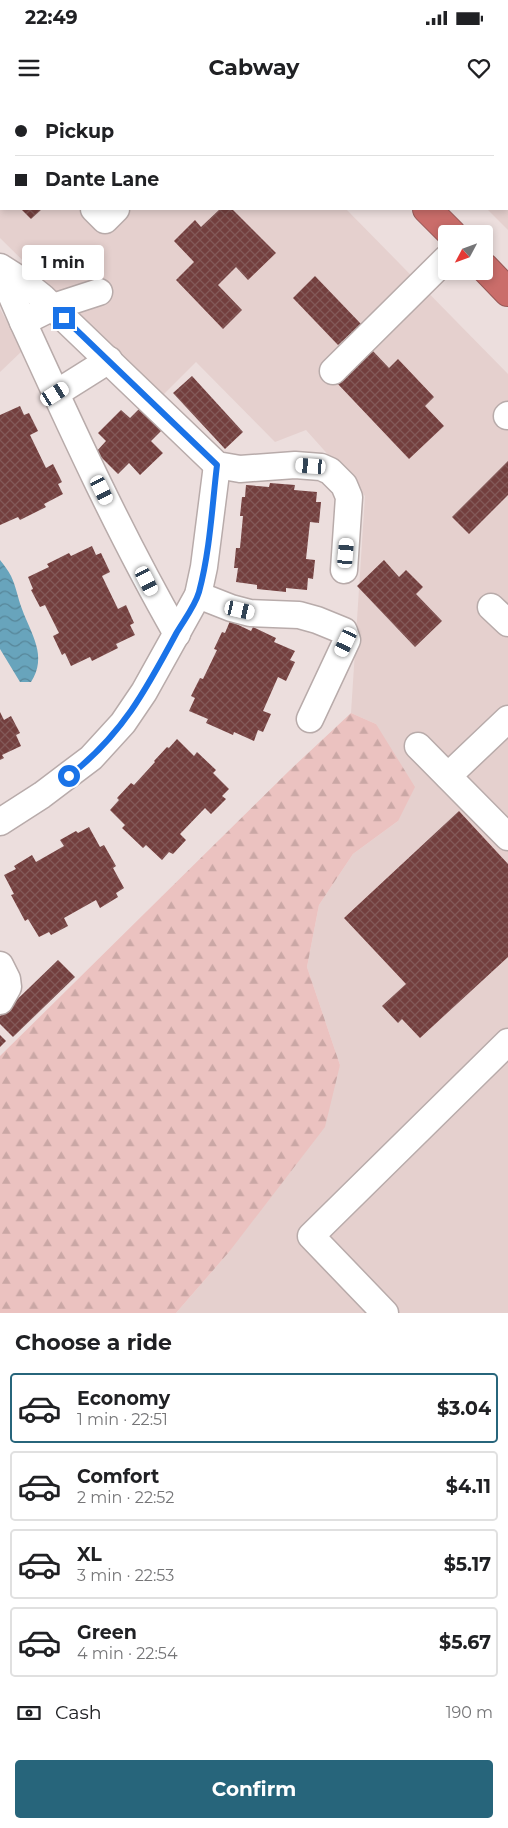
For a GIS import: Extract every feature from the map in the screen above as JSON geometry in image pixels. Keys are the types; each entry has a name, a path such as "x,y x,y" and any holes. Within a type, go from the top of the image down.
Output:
{"highway":[{"path":"429,210 443,225"},
{"path":"493,276 508,292"}],"lane":[{"path":"95,210 105,220 115,210"},
{"path":"333,370 438,267"},
{"path":"0,268 29,286 53,307 217,465 240,469 295,464 321,467 330,471 344,484 349,497 344,570"},
{"path":"0,268 55,394 117,522 177,634"},
{"path":"23,322 53,307 99,292"},
{"path":"55,394 109,360"},
{"path":"0,822 42,795 91,758 123,723 144,692 198,595 204,567 217,465"},
{"path":"198,595 222,605 250,613 288,614 309,618 341,629 346,633 347,640 310,719"},
{"path":"448,776 508,719"},
{"path":"418,746 508,837"},
{"path":"0,965 7,979 8,987 0,1001"},
{"path":"385,1313 311,1236 508,1042"}],"shaded area":[{"path":"0,210 347,210 508,374 508,1313 176,1313 229,1252 340,1065 307,967 319,905 353,854 398,821 376,724 351,713 365,496 306,430 275,442 196,362 161,397 0,238"},
{"path":"488,210 508,210 508,230"},
{"path":"0,309 23,350 0,372"}],"green space":[{"path":"351,713 376,724 415,787 398,821 353,854 319,905 307,967 340,1065 325,1127 229,1252 176,1313 0,1313 0,1056 291,769"}],"water":[{"path":"0,560 13,580 36,645 38,663 31,682 20,682 0,649"}],"building":[{"path":"22,210 41,210 31,219"},
{"path":"219,210 233,210 276,253 248,280 236,267 218,285 242,310 223,329 176,280 194,262 174,241 195,220 201,227"},
{"path":"315,276 361,324 338,345 293,298"},
{"path":"371,349 389,368 398,359 434,397 425,406 444,426 409,459 336,382"},
{"path":"192,376 243,432 225,449 173,393"},
{"path":"20,406 24,415 29,413 38,431 30,435 46,468 53,464 62,482 58,484 63,494 44,504 46,507 20,520 18,517 0,525 0,415"},
{"path":"140,408 162,430 151,441 163,453 140,475 129,463 118,474 96,452 106,441 98,433 121,410 130,418"},
{"path":"508,461 508,495 469,534 452,517"},
{"path":"270,483 295,485 294,490 317,492 316,502 321,502 319,523 310,522 306,559 315,560 313,579 308,578 307,590 286,588 286,592 257,589 257,585 236,582 238,568 234,568 236,548 240,548 243,516 240,516 242,497 245,497 246,485 269,487"},
{"path":"92,546 96,555 101,553 110,572 102,576 118,609 126,605 134,623 130,625 135,635 116,644 118,648 92,661 90,657 71,666 65,653 62,655 53,636 59,633 45,605 40,607 31,590 33,589 28,577 49,567 47,564 69,553 71,556"},
{"path":"384,560 399,577 406,570 423,587 416,594 442,621 415,647 357,586"},
{"path":"230,621 251,631 253,627 276,638 274,642 295,651 290,660 295,662 286,681 278,677 263,711 271,714 263,732 258,730 254,741 234,732 233,735 206,723 208,719 189,711 195,698 191,696 200,678 203,679 217,650 214,649 222,632 225,633"},
{"path":"0,712 4,720 11,716 20,733 16,735 21,746 2,755 4,758 0,760"},
{"path":"177,739 194,756 197,752 216,770 213,773 229,789 222,796 226,799 211,814 205,808 180,834 186,840 173,854 169,852 162,860 146,845 143,848 122,828 125,825 110,810 119,800 117,798 131,783 134,785 167,747 169,748"},
{"path":"459,811 508,864 508,957 420,1038 402,1019 398,1023 382,1006 406,984 344,918"},
{"path":"89,827 100,847 104,845 116,866 113,868 124,888 116,893 118,897 100,908 96,900 64,918 68,926 51,935 49,932 39,937 28,919 25,921 11,895 14,894 4,875 16,869 14,866 32,855 36,862 64,846 60,840 76,831 78,833"},
{"path":"58,960 75,977 13,1037 0,1024 0,1016"},
{"path":"0,1035 6,1041 0,1047"}],"route":[{"path":"64,318 217,465 204,567 198,595 162,664 123,723 91,758 69,776"}]}
